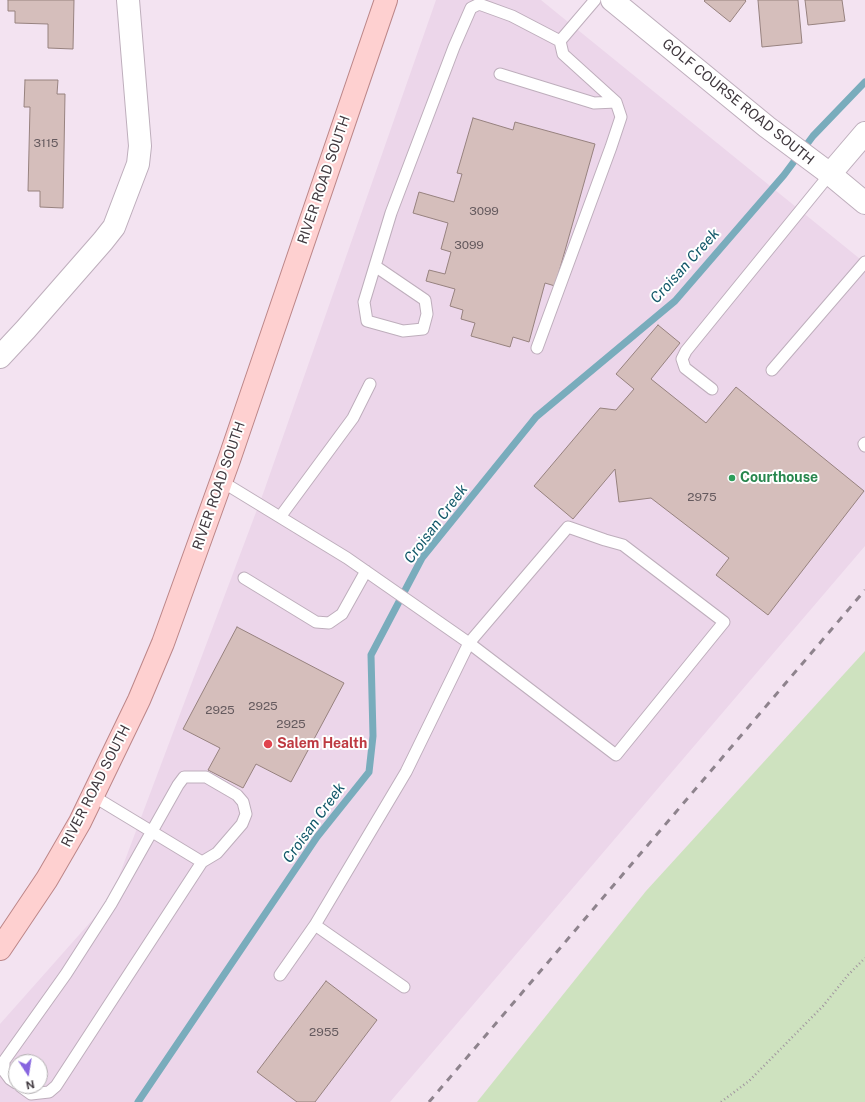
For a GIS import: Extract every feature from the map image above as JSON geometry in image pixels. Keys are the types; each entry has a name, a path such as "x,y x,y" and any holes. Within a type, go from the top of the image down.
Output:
{"main road":[{"name":"RIVER ROAD SOUTH","path":"0,949 47,879 80,822 140,700 163,643 221,481 386,0"}],"street":[{"path":"0,357 57,294 114,227 138,164 140,146 128,0"},
{"name":"GOLF COURSE ROAD SOUTH","path":"612,0 767,127 830,174 865,203"},
{"path":"830,174 865,133"}],"lane":[{"path":"560,41 595,0"},
{"path":"375,266 425,300 427,314 423,329 404,331 367,321 364,302 391,213 454,47 471,8 479,4 512,16 560,41 563,54 616,102 621,117 537,348"},
{"path":"500,74 594,103 616,102"},
{"path":"712,389 686,368 682,359 686,351 830,174"},
{"path":"772,370 865,262"},
{"path":"280,517 352,418 370,384"},
{"path":"221,481 382,581 469,643 616,755 724,622 623,545 568,527 469,643 406,772 315,925 280,975"},
{"path":"244,578 316,622 329,623 342,614 366,571"},
{"path":"9,1054 66,974 111,904 178,785 184,777 206,777 237,795 243,802 246,814 242,824 218,853 202,862 56,1086 48,1092"},
{"path":"93,796 202,862"},
{"path":"315,925 404,987"},
{"path":"8,1055 4,1061 4,1071 8,1076"}],"path":[{"path":"721,1102 750,1081 823,1006 848,975 865,958"}],"shaded area":[{"path":"436,0 541,0 865,263 865,546 390,1102 0,1102 0,1024 110,900 264,491"}],"green space":[{"path":"865,651 865,1102 477,1102 646,891"}],"building":[{"path":"8,0 74,0 73,49 48,48 48,24 15,23 15,11 8,11"},
{"path":"758,0 798,0 802,43 762,47"},
{"path":"805,0 842,0 845,21 808,25"},
{"path":"704,1 746,1 730,22"},
{"path":"25,80 58,80 57,94 65,94 63,208 40,207 40,191 28,191 30,107 24,107"},
{"path":"473,118 513,130 515,122 595,144 555,286 545,283 529,342 513,337 510,347 471,336 475,323 461,319 463,310 450,306 455,289 426,281 429,270 445,274 451,252 441,249 448,223 413,213 419,192 454,202 462,174 457,173"},
{"name":"Courthouse","path":"658,325 680,343 651,379 706,423 736,387 864,491 768,615 716,575 729,558 651,498 619,502 615,469 573,519 534,486 600,408 616,410 634,389 616,374"},
{"path":"237,627 344,683 291,782 256,764 243,788 208,770 220,748 183,729"},
{"path":"326,981 377,1020 315,1102 297,1102 257,1072"}],"waterway":[{"name":"Croisan Creek","path":"138,1102 317,837 369,772 373,736 371,655 422,558 536,417 675,301 784,175 813,136 865,82"}],"railway":[{"path":"429,1102 865,590"}],"place":[{"name":"Courthouse","path":"732,478"},
{"name":"Salem Health","path":"268,744"}]}
